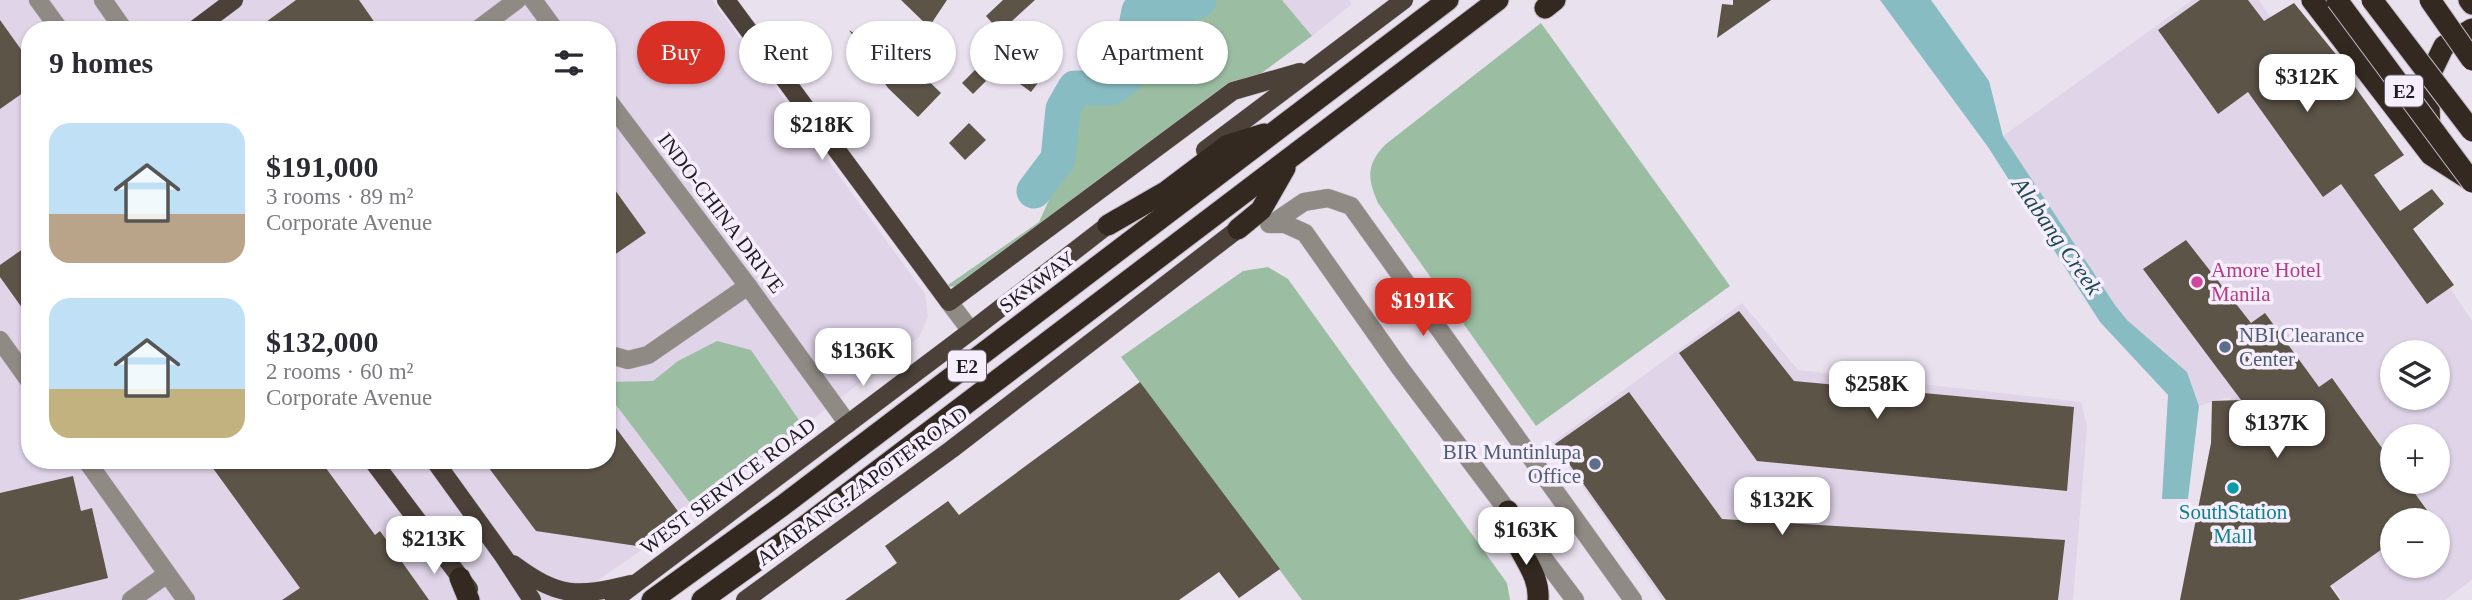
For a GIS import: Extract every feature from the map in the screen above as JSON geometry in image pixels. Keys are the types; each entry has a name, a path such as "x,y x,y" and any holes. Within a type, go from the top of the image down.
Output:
{"highway":[{"name":"SKYWAY","path":"652,600 793,498 1448,0"},
{"name":"E2","path":"702,600 805,526 1497,0"},
{"path":"2312,0 2431,155 2472,182"},
{"name":"E2","path":"2337,0 2472,182"},
{"name":"E2","path":"2372,0 2472,131"},
{"path":"2430,0 2472,60"},
{"path":"2431,155 2428,79 2445,46 2472,29"},
{"path":"1108,225 1167,191 1228,145 1280,130"},
{"name":"E2","path":"1238,229 1261,210 1289,160"},
{"path":"1508,511 1513,534 1539,587 1538,600"},
{"path":"460,578 470,600"}],"main road":[{"path":"206,21 234,0"},
{"path":"726,0 949,302 1233,92 1310,69"},
{"name":"WEST SERVICE ROAD","path":"614,600 1404,0"},
{"name":"ALABANG-ZAPOTE ROAD","path":"745,600 952,449 1238,229"},
{"path":"379,469 478,600"},
{"path":"440,469 532,600"},
{"path":"504,557 537,581 568,592 591,594 641,582"}],"street":[{"path":"38,0 53,21"},
{"path":"103,0 118,21"},
{"path":"489,21 517,0"},
{"path":"533,0 548,21"},
{"name":"INDO-CHINA DRIVE","path":"616,111 848,424"},
{"path":"1273,223 1304,202 1328,198 1351,206 1633,600"},
{"path":"1238,229 1273,223 1285,224 1305,233 1399,368 1575,600"},
{"path":"616,357 628,360 648,355 748,286"},
{"path":"949,302 971,331"},
{"path":"0,340 21,369"},
{"path":"92,469 186,600"},
{"path":"131,600 167,574"}],"shaded area":[{"path":"0,0 712,0 739,37 739,84 773,84 925,294 928,317 919,337 665,534 569,600 0,600"},
{"path":"1282,0 1349,0 1352,4 1312,36"},
{"path":"2192,0 2259,0 2472,321 2472,580 2445,600 2342,600 2230,438 2230,397 2199,406 2187,372 2127,320 2003,136"},
{"path":"1742,303 1798,370 2081,402 2087,426 2073,600 1662,600 1552,443"}],"green space":[{"path":"1215,0 1282,0 1312,36 973,285 945,287 1039,222 1064,167 1073,98 1117,91 1126,84 1228,84 1228,21 1142,21 1143,14 1188,14"},
{"path":"1541,23 1730,286 1536,426 1378,203 1370,172 1379,151 1386,144"},
{"path":"1268,267 1288,279 1507,583 1510,600 1302,600 1121,357 1243,271"},
{"path":"717,341 751,350 803,426 694,508 616,405 616,382 653,381 678,361"}],"water":[{"name":"Alabang Creek","path":"1880,0 1931,0 1989,81 2003,136 2115,305 2127,320 2187,372 2199,406 2188,499 2162,499 2168,395 2100,322 1988,147"}],"building":[{"path":"296,0 359,0 374,21 267,21"},
{"path":"901,0 947,0 933,21 923,21"},
{"path":"1003,0 1035,0 1012,21 990,21 986,16"},
{"path":"1733,0 1771,0 1717,38 1722,4 1733,5"},
{"path":"2200,0 2248,0 2264,21 2294,3 2352,74 2348,77 2404,155 2374,175 2400,211 2432,189 2444,204 2413,229 2454,285 2427,304 2341,184 2323,197 2248,92 2218,114 2158,30"},
{"path":"0,20 21,49 21,94 0,109"},
{"path":"970,75 970,84 983,84 973,94 962,83"},
{"path":"885,84 932,84 941,93 918,117"},
{"path":"1020,84 1037,84 1031,92"},
{"path":"969,123 986,140 965,160 949,143"},
{"path":"616,191 646,233 616,254"},
{"path":"2186,240 2251,323 2265,313 2319,387 2332,378 2380,445 2380,494 2415,494 2425,508 2380,508 2380,551 2330,586 2340,600 2180,600 2211,443 2212,401 2241,400 2143,269"},
{"path":"21,250 21,306 0,277 0,265"},
{"path":"1739,311 1794,381 2074,407 2067,491 1757,461 1679,353"},
{"path":"1140,382 1280,569 1239,598 1219,572 1179,600 845,600 897,563 885,546 948,501 959,515"},
{"path":"1629,392 1722,519 2065,540 2058,600 1666,600 1555,444"},
{"path":"616,428 680,514 637,546 536,531 490,469 616,469"},
{"path":"214,469 327,469 375,535 380,531 429,600 282,600 300,588"},
{"path":"73,476 81,511 92,508 108,578 18,600 0,600 0,493"}],"waterway":[{"path":"1034,191 1058,159 1063,109 1075,88 1112,88 1126,77 1139,11 1182,7 1199,0"}],"place":[{"name":"Amore Hotel Manila","path":"2197,282"},
{"name":"NBI Clearance Center","path":"2225,347"},
{"name":"BIR Muntinlupa Office","path":"1595,464"},
{"name":"SouthStation Mall","path":"2233,488"}]}
